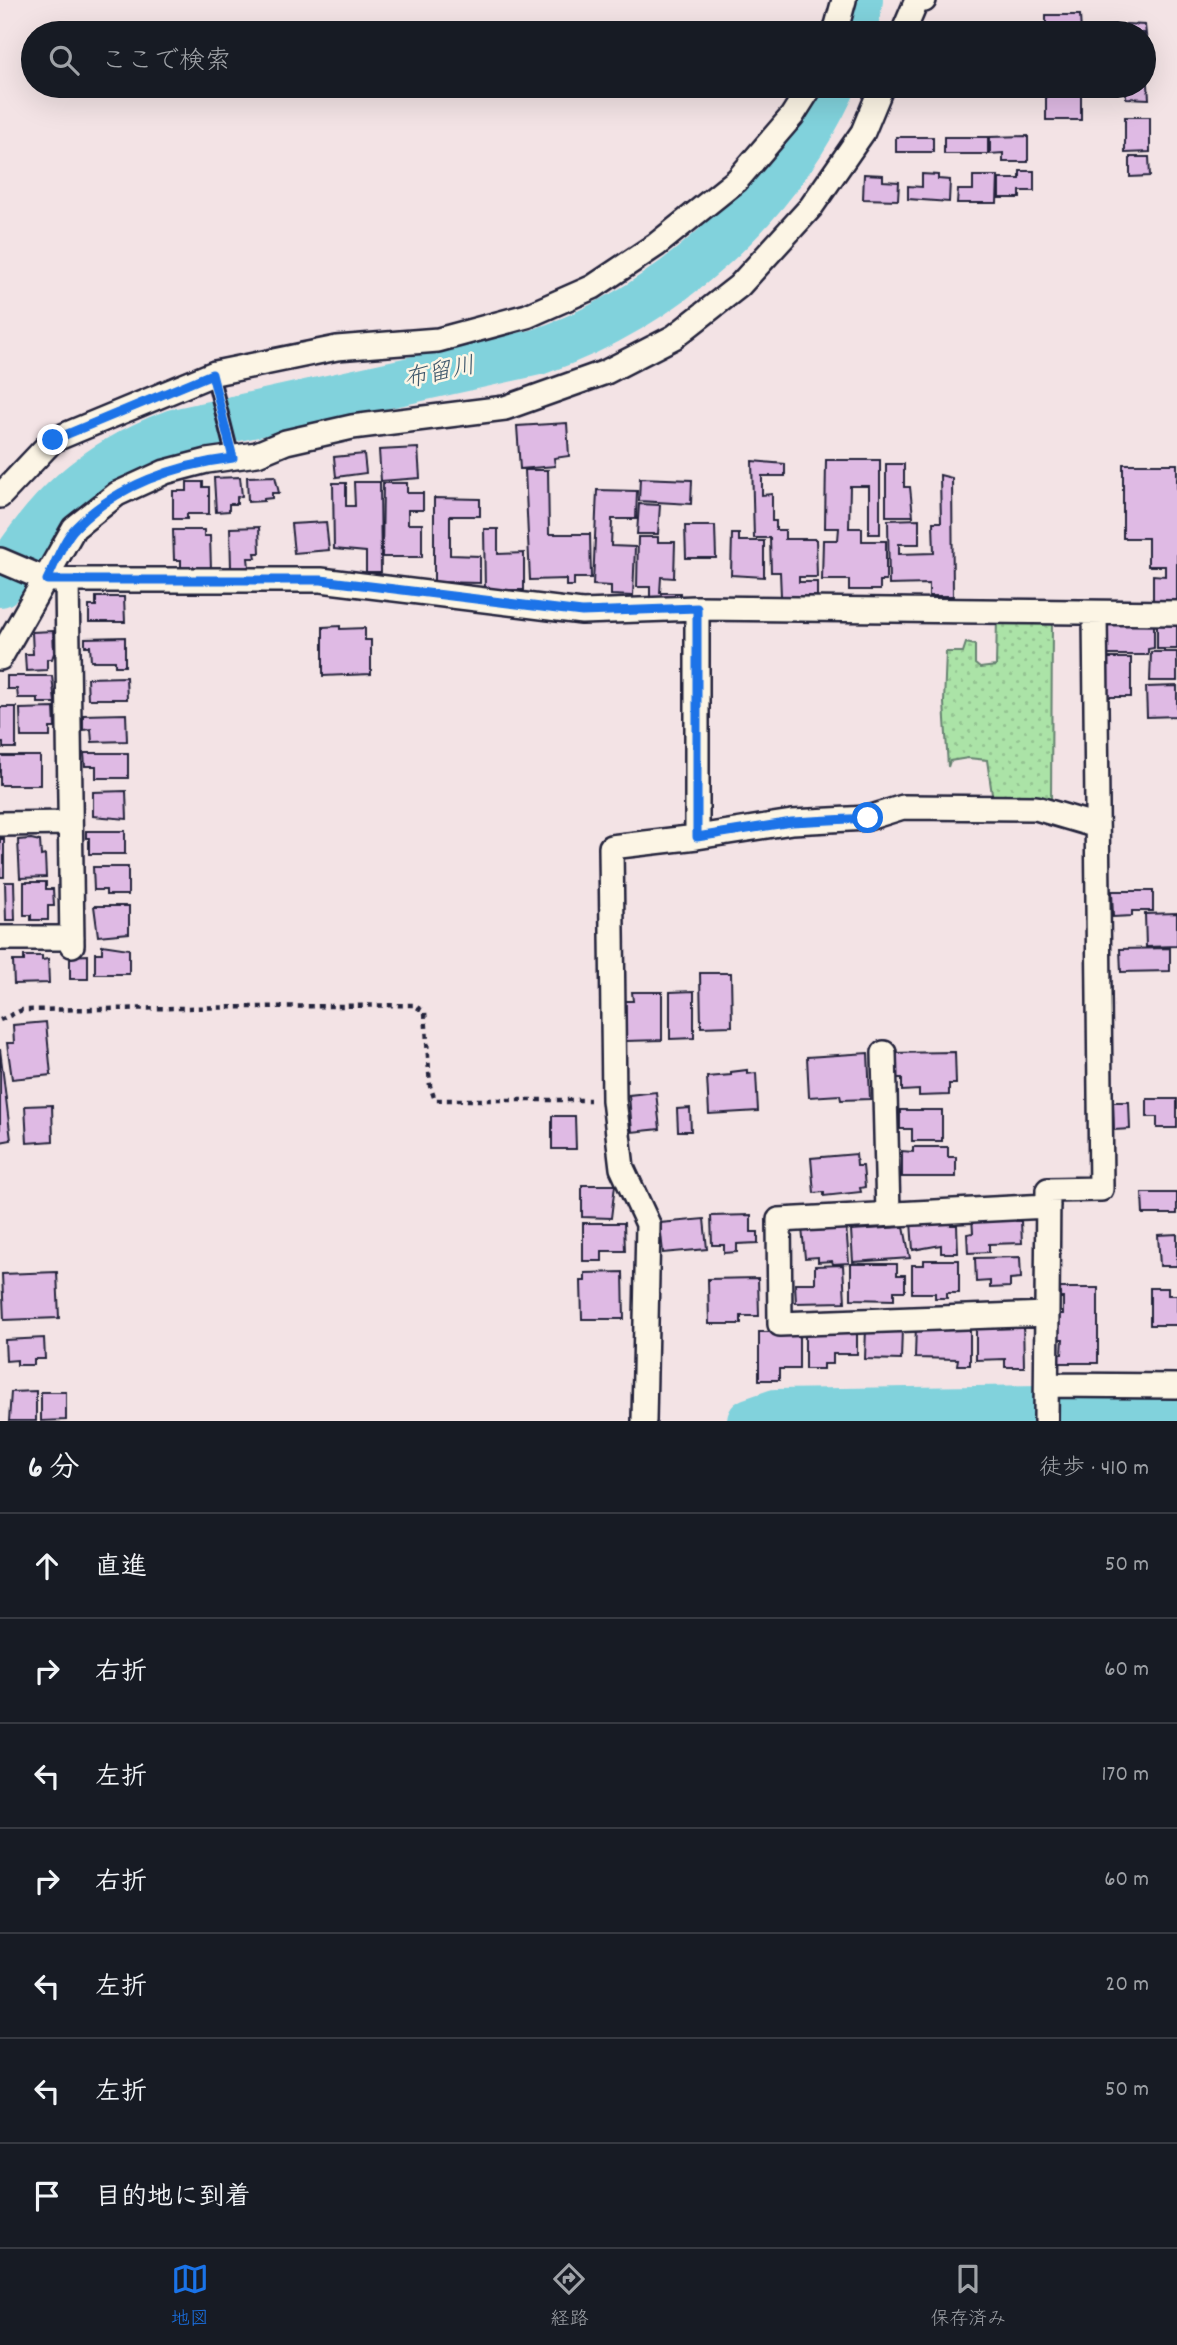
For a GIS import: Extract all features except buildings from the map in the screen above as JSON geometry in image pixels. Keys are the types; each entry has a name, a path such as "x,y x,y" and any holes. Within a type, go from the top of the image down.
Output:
{"street":[{"path":"838,21 844,0"},
{"path":"908,21 917,0 924,0"},
{"path":"0,496 53,440 213,377 337,348 438,340 527,316 593,287 656,245 737,180 792,116 803,98"},
{"path":"0,658 17,625 50,578 74,528 117,494 165,472 352,427 505,408 607,372 674,337 739,286 811,207 863,132 877,98"},
{"path":"0,560 50,578 321,580 582,612 697,608 1177,613"},
{"path":"0,938 72,941 70,823 50,578"},
{"path":"697,608 697,837"},
{"path":"1046,1421 1048,1190 1101,1189 1095,612"},
{"path":"644,1421 648,1224 622,1168 614,1100 611,846 697,837 792,822 868,818 903,807 1036,808 1097,827"},
{"path":"0,824 70,823"},
{"path":"884,1053 888,1214"},
{"path":"1047,1314 780,1324 779,1220 1048,1206"},
{"path":"1047,1385 1177,1386"}],"lane":[{"path":"213,377 233,455"}],"path":[{"path":"0,1020 22,1010 413,1005 425,1012 430,1086 435,1100 614,1100"}],"green space":[{"path":"997,618 1052,620 1051,805 993,801 987,760 968,758 950,761 948,767 944,703 946,652 963,652 966,643 975,645 975,664 980,668 996,666"}],"waterway":[{"name":"布留川","path":"856,21 860,0"},
{"name":"布留川","path":"0,584 34,533 73,491 118,458 145,444 174,432 538,352 585,333 630,309 673,280 712,248 748,212 781,173 809,131 827,98"},
{"path":"750,1421 776,1412 1177,1406"}],"route":[{"path":"53,440 155,395 212,374 233,458 207,461 165,472 117,494 74,528 47,580 321,580 582,612 697,608 697,837 792,822 868,818"}]}
